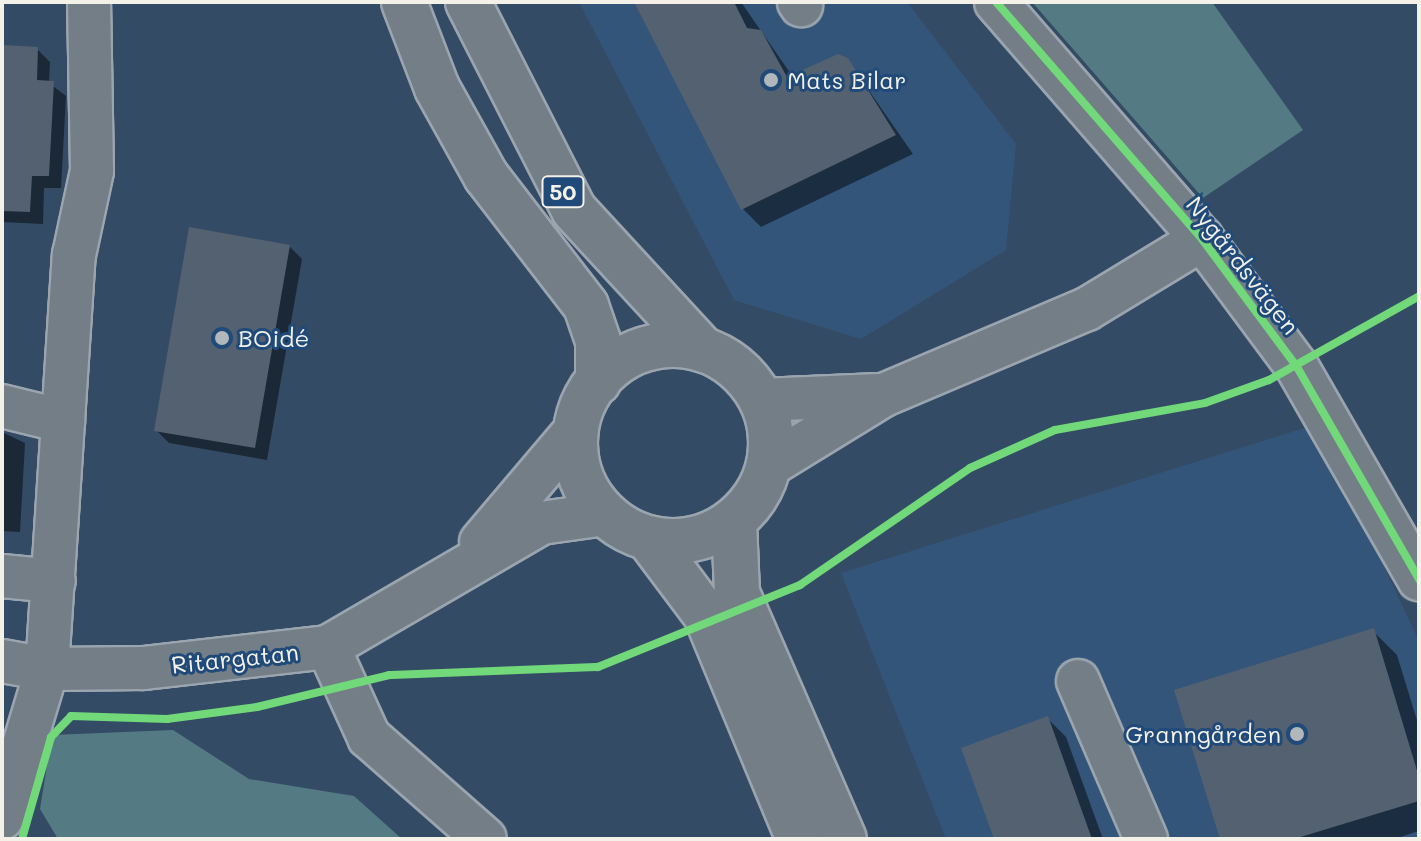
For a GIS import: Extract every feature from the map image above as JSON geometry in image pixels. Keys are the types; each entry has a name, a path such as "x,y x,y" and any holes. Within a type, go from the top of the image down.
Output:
{"highway":[{"name":"50","path":"404,2 437,88 486,176 590,314 598,382"},
{"name":"50","path":"468,2 574,210 703,350"},
{"path":"799,839 706,615 649,539 605,514 583,482 576,430 598,382 647,349 703,350 733,366 761,400 768,466 734,521 737,593 844,839"},
{"path":"649,539 690,540 734,521"}],"street":[{"path":"2,818 47,669 74,255 92,171 89,2"},
{"name":"Nygårdsvägen","path":"996,2 1202,239 1325,406 1419,579"},
{"name":"Nygårdsvägen","path":"768,466 884,395 1087,309 1202,239"},
{"name":"Nygårdsvägen","path":"761,400 884,395"},
{"path":"2,406 63,421"},
{"name":"Ritargatan","path":"449,574 536,485 576,430"},
{"name":"Ritargatan","path":"2,661 47,669 144,668 328,647 541,523 605,514"},
{"path":"2,576 54,581"},
{"path":"328,647 369,737 485,839"},
{"path":"1078,681 1146,839"}],"shaded area":[{"path":"579,2 907,2 1016,144 1006,250 861,339 734,300"},
{"path":"1317,424 1419,641 1419,839 946,839 841,573"}],"green space":[{"path":"1032,2 1212,2 1303,130 1203,198"},
{"path":"173,730 249,779 354,796 402,839 58,839 40,809 52,735"}],"building":[{"path":"634,2 734,2 747,28 761,30 787,77 838,54 848,58 896,135 741,210"},
{"path":"2,45 38,47 37,80 54,81 49,176 32,176 30,212 2,211"},
{"name":"BOidé","path":"189,227 290,245 255,448 154,431"},
{"name":"Granngården","path":"1374,628 1419,777 1419,801 1294,839 1220,839 1174,690"},
{"path":"1048,716 1092,839 994,839 961,748"}],"cycle path":[{"path":"996,2 1202,239 1297,367 1419,579"},
{"path":"22,839 51,737 71,716 167,719 257,707 389,675 598,667 800,585 970,468 1055,430 1205,403 1269,380 1419,296"}],"place":[{"name":"Mats Bilar","path":"771,80"},
{"name":"BOidé","path":"222,338"},
{"name":"Granngården","path":"1297,734"}]}
